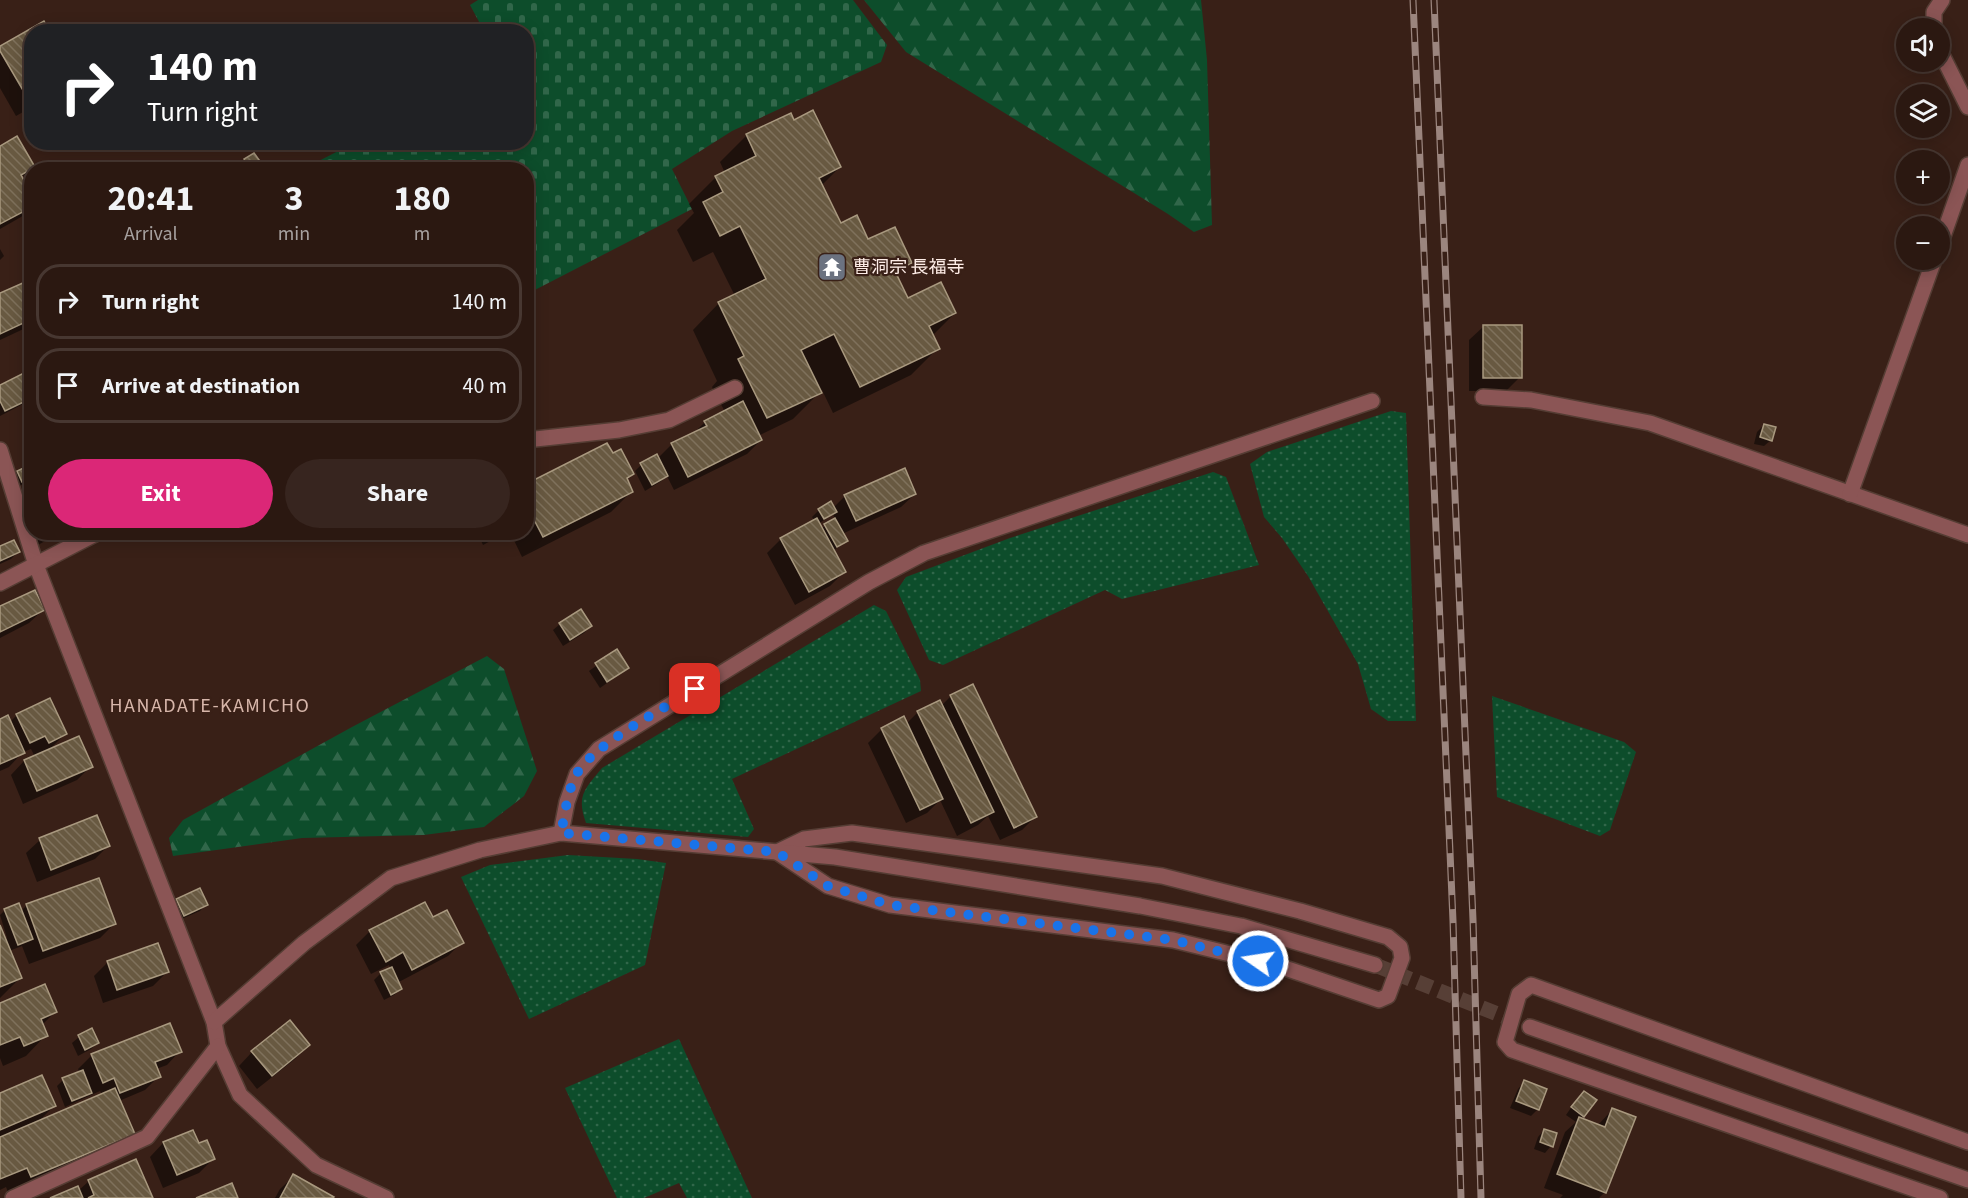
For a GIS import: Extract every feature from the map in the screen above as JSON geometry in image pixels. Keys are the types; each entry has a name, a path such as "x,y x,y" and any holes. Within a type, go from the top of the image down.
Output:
{"street":[{"path":"1934,18 1934,12 1942,0"},
{"path":"1950,71 1968,107"},
{"path":"1950,216 1968,165"},
{"path":"1850,494 1930,270"},
{"path":"534,439 619,430 669,420 735,388"},
{"path":"1483,397 1531,400 1650,423 1968,535"},
{"path":"561,833 567,802 577,774 599,749 869,582 924,553 1372,401"},
{"path":"0,450 24,527"},
{"path":"28,540 214,1022 218,1046 240,1095 316,1165 386,1198"},
{"path":"0,583 84,540"},
{"path":"852,832 1162,876 1300,911 1388,937 1400,947 1402,958 1388,996 1378,1000 1279,966 1173,940 890,905 828,886 777,852 804,839 852,832"},
{"path":"214,1022 304,944 391,878 480,850 561,833 835,857 1140,906 1240,926 1375,965"},
{"path":"1940,1198 1512,1050 1505,1042 1519,994 1531,985 1968,1142"},
{"path":"1530,1027 1968,1180"},
{"path":"13,1198 147,1137 218,1046"}],"green space":[{"path":"478,0 853,0 887,45 881,62 732,131 672,169 692,209 534,290 534,162 317,162 340,150 534,150 534,24 480,24 470,5"},
{"path":"864,0 1201,0 1207,60 1212,225 1194,232 906,52"},
{"path":"1391,411 1406,413 1416,721 1388,721 1371,709 1358,664 1308,576 1282,538 1264,517 1250,464 1267,452"},
{"path":"1213,472 1226,477 1259,565 1122,599 1105,590 943,665 929,660 897,590 906,577 1010,538"},
{"path":"874,605 886,611 920,680 921,691 732,779 754,829 748,837 586,823 582,799 587,787 602,768"},
{"path":"487,656 504,669 537,771 524,796 484,827 424,835 302,838 173,856 169,838 183,820"},
{"path":"1492,696 1624,742 1636,752 1610,830 1600,836 1497,797"},
{"path":"568,855 666,863 645,965 529,1019 461,877 490,865"},
{"path":"679,1039 752,1198 687,1198 679,1183 644,1198 617,1198 565,1088"}],"building":[{"path":"24,32 24,92 0,51 0,46"},
{"name":"曹洞宗 長福寺","path":"813,110 841,167 819,178 841,223 857,215 868,239 895,227 912,263 895,271 908,298 941,282 956,313 929,326 940,349 860,387 834,334 801,350 822,393 767,418 738,359 744,356 718,302 766,279 740,226 720,236 703,202 723,192 715,176 756,156 746,134 791,113 794,120"},
{"path":"17,136 32,162 24,162 24,173 21,175 24,180 24,211 0,224 0,146"},
{"path":"254,153 261,162 246,162 244,159"},
{"path":"24,282 24,323 0,334 0,293"},
{"path":"1483,325 1522,325 1522,378 1483,378"},
{"path":"24,373 24,402 5,411 0,401 0,385"},
{"path":"743,401 762,440 688,477 671,443 707,426 704,421"},
{"path":"1764,424 1776,427 1772,441 1760,437"},
{"path":"607,443 613,453 621,449 634,474 627,478 633,492 543,537 534,520 534,480"},
{"path":"657,454 668,476 652,485 640,463"},
{"path":"24,468 24,481 22,482 17,471"},
{"path":"905,468 916,494 856,521 844,495"},
{"path":"831,501 837,512 824,519 818,509"},
{"path":"817,518 846,572 809,592 780,538"},
{"path":"835,518 848,541 837,547 824,524"},
{"path":"14,540 20,552 0,561 0,546"},
{"path":"35,590 45,610 0,632 0,606"},
{"path":"581,609 592,626 570,640 559,623"},
{"path":"617,649 629,668 607,682 595,663"},
{"path":"973,684 1037,817 1014,828 950,695"},
{"path":"50,698 67,734 49,743 45,736 30,743 16,714"},
{"path":"940,700 994,812 971,823 917,711"},
{"path":"8,715 25,753 0,764 0,719"},
{"path":"904,716 943,799 920,810 881,728"},
{"path":"79,736 93,767 37,791 24,760"},
{"path":"97,815 110,846 51,870 39,838"},
{"path":"99,878 116,924 43,951 26,904"},
{"path":"200,888 208,905 184,916 176,899"},
{"path":"425,902 433,917 447,910 464,943 412,970 403,952 386,962 369,930"},
{"path":"19,903 33,939 18,945 4,909"},
{"path":"0,925 22,978 0,987"},
{"path":"158,943 169,972 117,990 107,961"},
{"path":"392,967 402,989 391,995 380,972"},
{"path":"45,984 57,1012 41,1019 48,1036 24,1046 20,1037 0,1045 0,1003"},
{"path":"290,1020 310,1045 272,1076 251,1051"},
{"path":"170,1023 182,1052 155,1062 161,1077 120,1093 114,1078 103,1083 91,1054"},
{"path":"92,1028 99,1043 85,1050 78,1035"},
{"path":"83,1070 92,1093 72,1101 62,1078"},
{"path":"42,1075 56,1106 0,1130 0,1093"},
{"path":"1524,1080 1547,1089 1539,1110 1516,1101"},
{"path":"115,1088 135,1134 31,1177 27,1168 0,1179 0,1137"},
{"path":"1584,1091 1597,1100 1584,1117 1571,1107"},
{"path":"1612,1108 1636,1117 1606,1193 1557,1174 1579,1117 1605,1127"},
{"path":"1544,1129 1557,1133 1553,1147 1540,1142"},
{"path":"193,1130 199,1143 207,1140 215,1159 177,1175 163,1142"},
{"path":"136,1159 153,1198 88,1198 94,1195 88,1180"},
{"path":"293,1174 334,1197 280,1198"},
{"path":"232,1183 238,1198 196,1198"},
{"path":"78,1186 83,1198 50,1198"}],"tunnel":[{"path":"1375,965 1530,1027"}],"railway":[{"path":"1413,0 1453,921 1461,1198"},
{"path":"1434,0 1473,920 1481,1198"}],"place":[{"name":"曹洞宗 長福寺","path":"832,267"}],"district":[{"name":"HANADATE-KAMICHO","path":"210,705"}],"route":[{"path":"695,689 599,749 577,774 567,802 561,833 777,852 828,886 890,905 1173,940 1258,961"}]}
